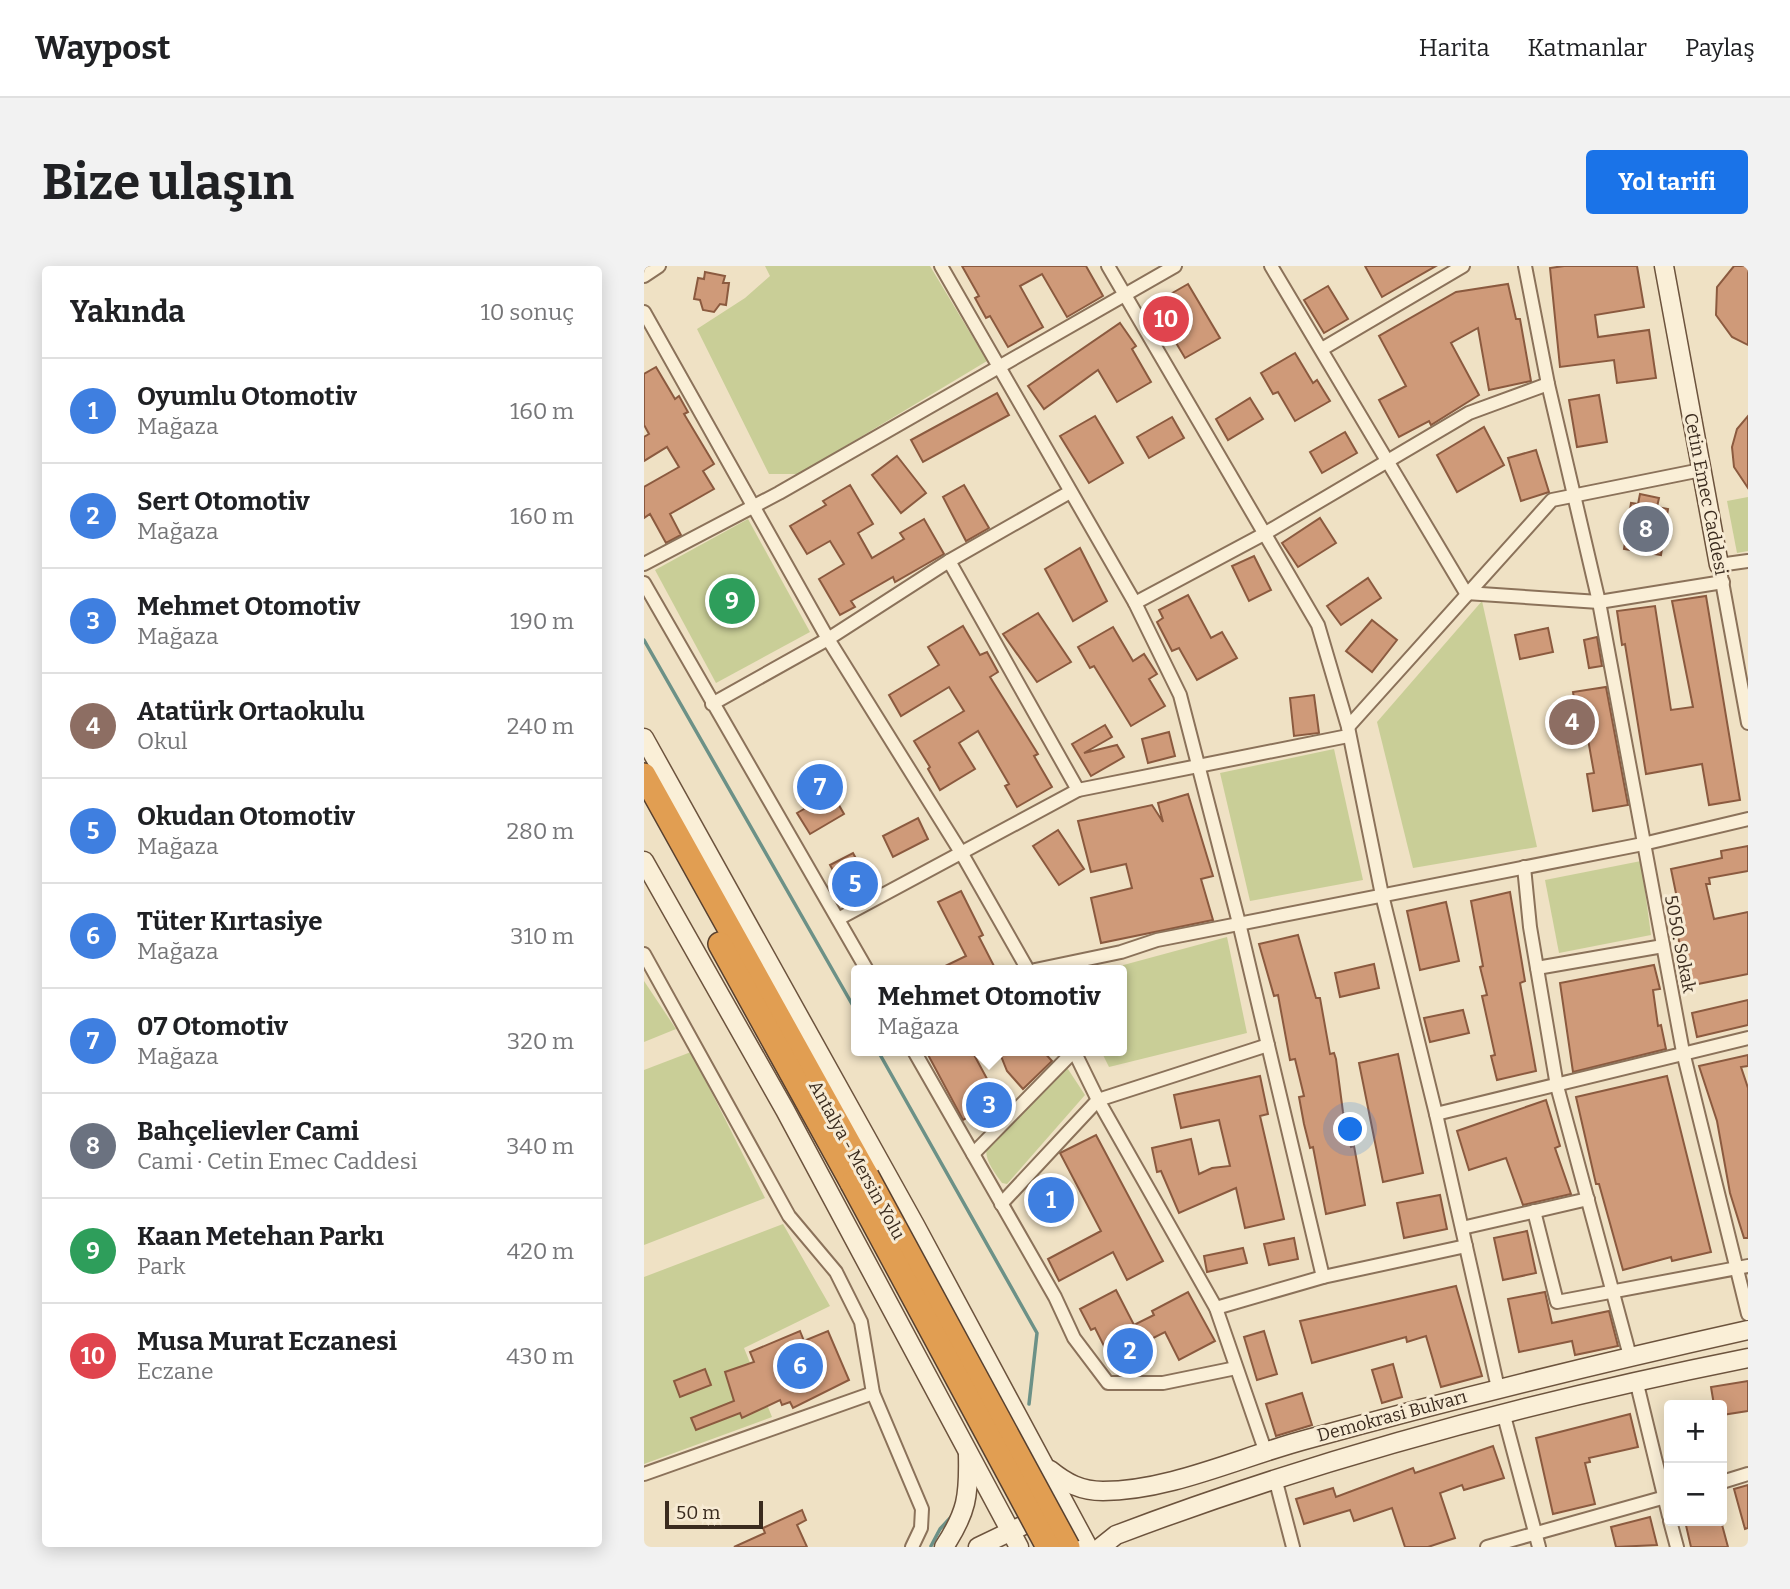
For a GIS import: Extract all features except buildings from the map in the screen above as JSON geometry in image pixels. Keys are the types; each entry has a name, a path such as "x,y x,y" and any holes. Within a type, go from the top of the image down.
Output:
{"highway":[{"name":"Antalya - Mersin Yolu","path":"644,775 859,1180 1048,1547"},
{"name":"Antalya - Mersin Yolu","path":"644,807 1068,1547"}],"street":[{"path":"644,276 659,266"},
{"path":"941,266 1135,603 1180,695 1239,923 1323,1278"},
{"path":"1108,266 1318,625 1348,732 1382,895 1436,1114 1498,1388"},
{"path":"644,564 754,506 1175,266"},
{"path":"1271,266 1465,593"},
{"path":"1322,349 1463,266"},
{"name":"5050. Sokak","path":"1525,266 1572,494 1599,601 1683,1052 1743,1268 1748,1314"},
{"name":"Cetin Emec Caddesi","path":"1664,266 1748,723"},
{"path":"644,312 828,639 962,854 1025,965"},
{"path":"1135,603 1264,534 1386,459 1469,413 1548,384"},
{"path":"838,919 1078,790 1348,732 1465,593 1552,500 1701,470"},
{"path":"712,704 828,639 950,561 1070,492"},
{"path":"950,561 1078,790"},
{"path":"1465,593 1599,601 1721,574 1748,561"},
{"path":"644,583 864,965"},
{"path":"644,738 915,1225 1088,1547"},
{"path":"1057,965 1239,923 1643,844 1748,818"},
{"path":"644,861 785,1111 1019,1547"},
{"path":"1524,867 1537,968 1557,1086 1630,1356"},
{"path":"1537,968 1663,946"},
{"path":"644,954 789,1216 836,1272 861,1322 873,1393 918,1495 922,1519 912,1547"},
{"path":"1436,1114 1748,1038"},
{"path":"1001,1204 1098,1100 1268,1045"},
{"path":"917,1056 1055,1297 1074,1338 1108,1382 1163,1383 1236,1368"},
{"path":"973,1154 1069,1056"},
{"path":"1076,1056 1098,1100 1216,1308 1265,1450"},
{"path":"1462,1228 1588,1199"},
{"path":"1534,1211 1557,1302 1743,1268"},
{"path":"1216,1308 1323,1278 1466,1246"},
{"name":"Demokrasi Bulvarı","path":"1044,1466 1078,1488 1103,1491 1155,1486 1265,1450 1498,1388 1748,1330"},
{"name":"Demokrasi Bulvarı","path":"1101,1547 1116,1535 1275,1478 1503,1412 1636,1380 1748,1358"},
{"path":"1636,1380 1664,1486"},
{"path":"644,1474 873,1393"},
{"path":"1503,1412 1539,1547"},
{"path":"944,1547 962,1518 967,1501 968,1451"},
{"path":"1727,1480 1748,1474"},
{"path":"1275,1478 1293,1547"},
{"path":"978,1547 1103,1491"},
{"path":"1487,1547 1664,1498"},
{"path":"1672,1526 1677,1547"}],"green space":[{"path":"765,266 930,266 987,361 799,474 769,474 697,329 745,298 770,276"},
{"path":"1748,497 1748,551 1737,553 1727,501"},
{"path":"748,519 810,632 716,683 655,570"},
{"path":"1482,601 1537,847 1413,868 1377,722"},
{"path":"1334,749 1363,880 1250,901 1220,773"},
{"path":"1641,861 1651,935 1559,953 1545,880"},
{"path":"1227,937 1247,1033 1109,1067 1104,1056 1127,1056 1127,965 1123,965"},
{"path":"644,981 676,1029 644,1042"},
{"path":"691,1052 765,1198 644,1245 644,1070"},
{"path":"1062,1060 1085,1095 1007,1184 1002,1183 988,1160 987,1144"},
{"path":"783,1224 830,1306 744,1348 772,1417 644,1464 644,1277"}],"waterway":[{"path":"644,640 851,1002"},
{"path":"881,1056 1037,1333 1029,1404"},
{"path":"931,1546 940,1529 952,1516"}],"place":[{"name":"Musa Murat Eczanesi","path":"1166,319"},
{"name":"Bahçelievler Cami","path":"1646,529"},
{"name":"Kaan Metehan Parkı","path":"732,601"},
{"name":"Atatürk Ortaokulu","path":"1572,722"},
{"name":"07 Otomotiv","path":"820,787"},
{"name":"Okudan Otomotiv","path":"855,884"},
{"name":"Mehmet Otomotiv","path":"989,1105"},
{"name":"Oyumlu Otomotiv","path":"1051,1200"},
{"name":"Sert Otomotiv","path":"1130,1351"},
{"name":"Tüter Kırtasiye","path":"800,1366"}]}
